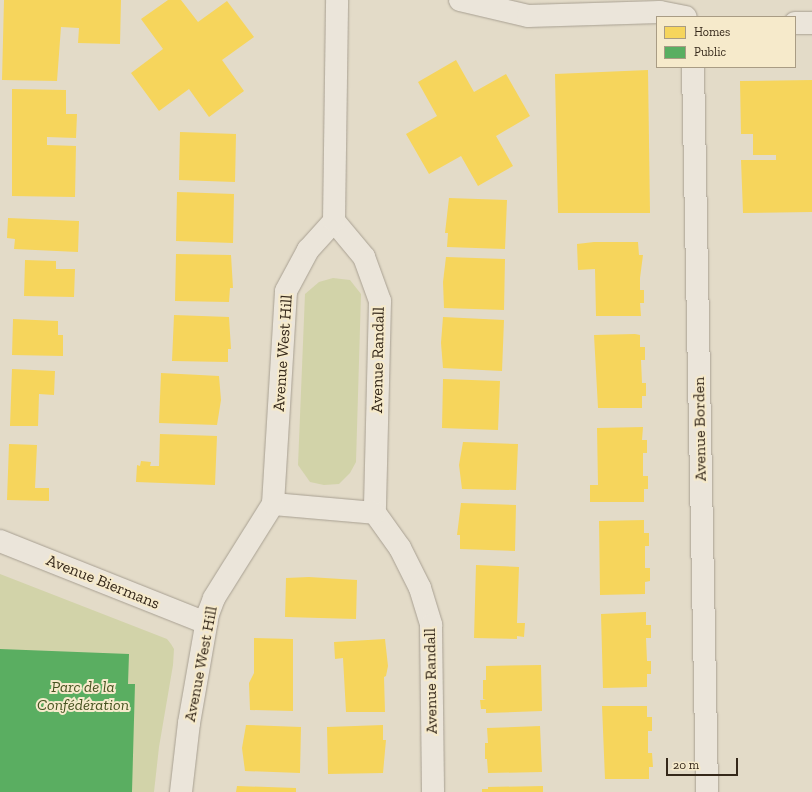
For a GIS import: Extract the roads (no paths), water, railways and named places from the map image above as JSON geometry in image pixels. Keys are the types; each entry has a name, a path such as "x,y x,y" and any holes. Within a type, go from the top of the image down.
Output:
{"street":[{"path":"334,220 337,0"},
{"path":"460,0 528,16 660,12 681,16"},
{"path":"691,0 692,16"},
{"path":"796,23 812,22"},
{"name":"Avenue Borden","path":"693,68 706,792"},
{"name":"Avenue West Hill","path":"181,792 189,723 206,622 214,598 273,504 286,291 308,250 334,220"},
{"name":"Avenue Randall","path":"334,220 364,257 380,301 375,513 400,548 420,588 431,624 434,792"},
{"path":"273,504 375,513"},
{"name":"Avenue Biermans","path":"0,541 206,622"}],"park label":[{"name":"Parc de la Confédération","path":"83,696"}]}
